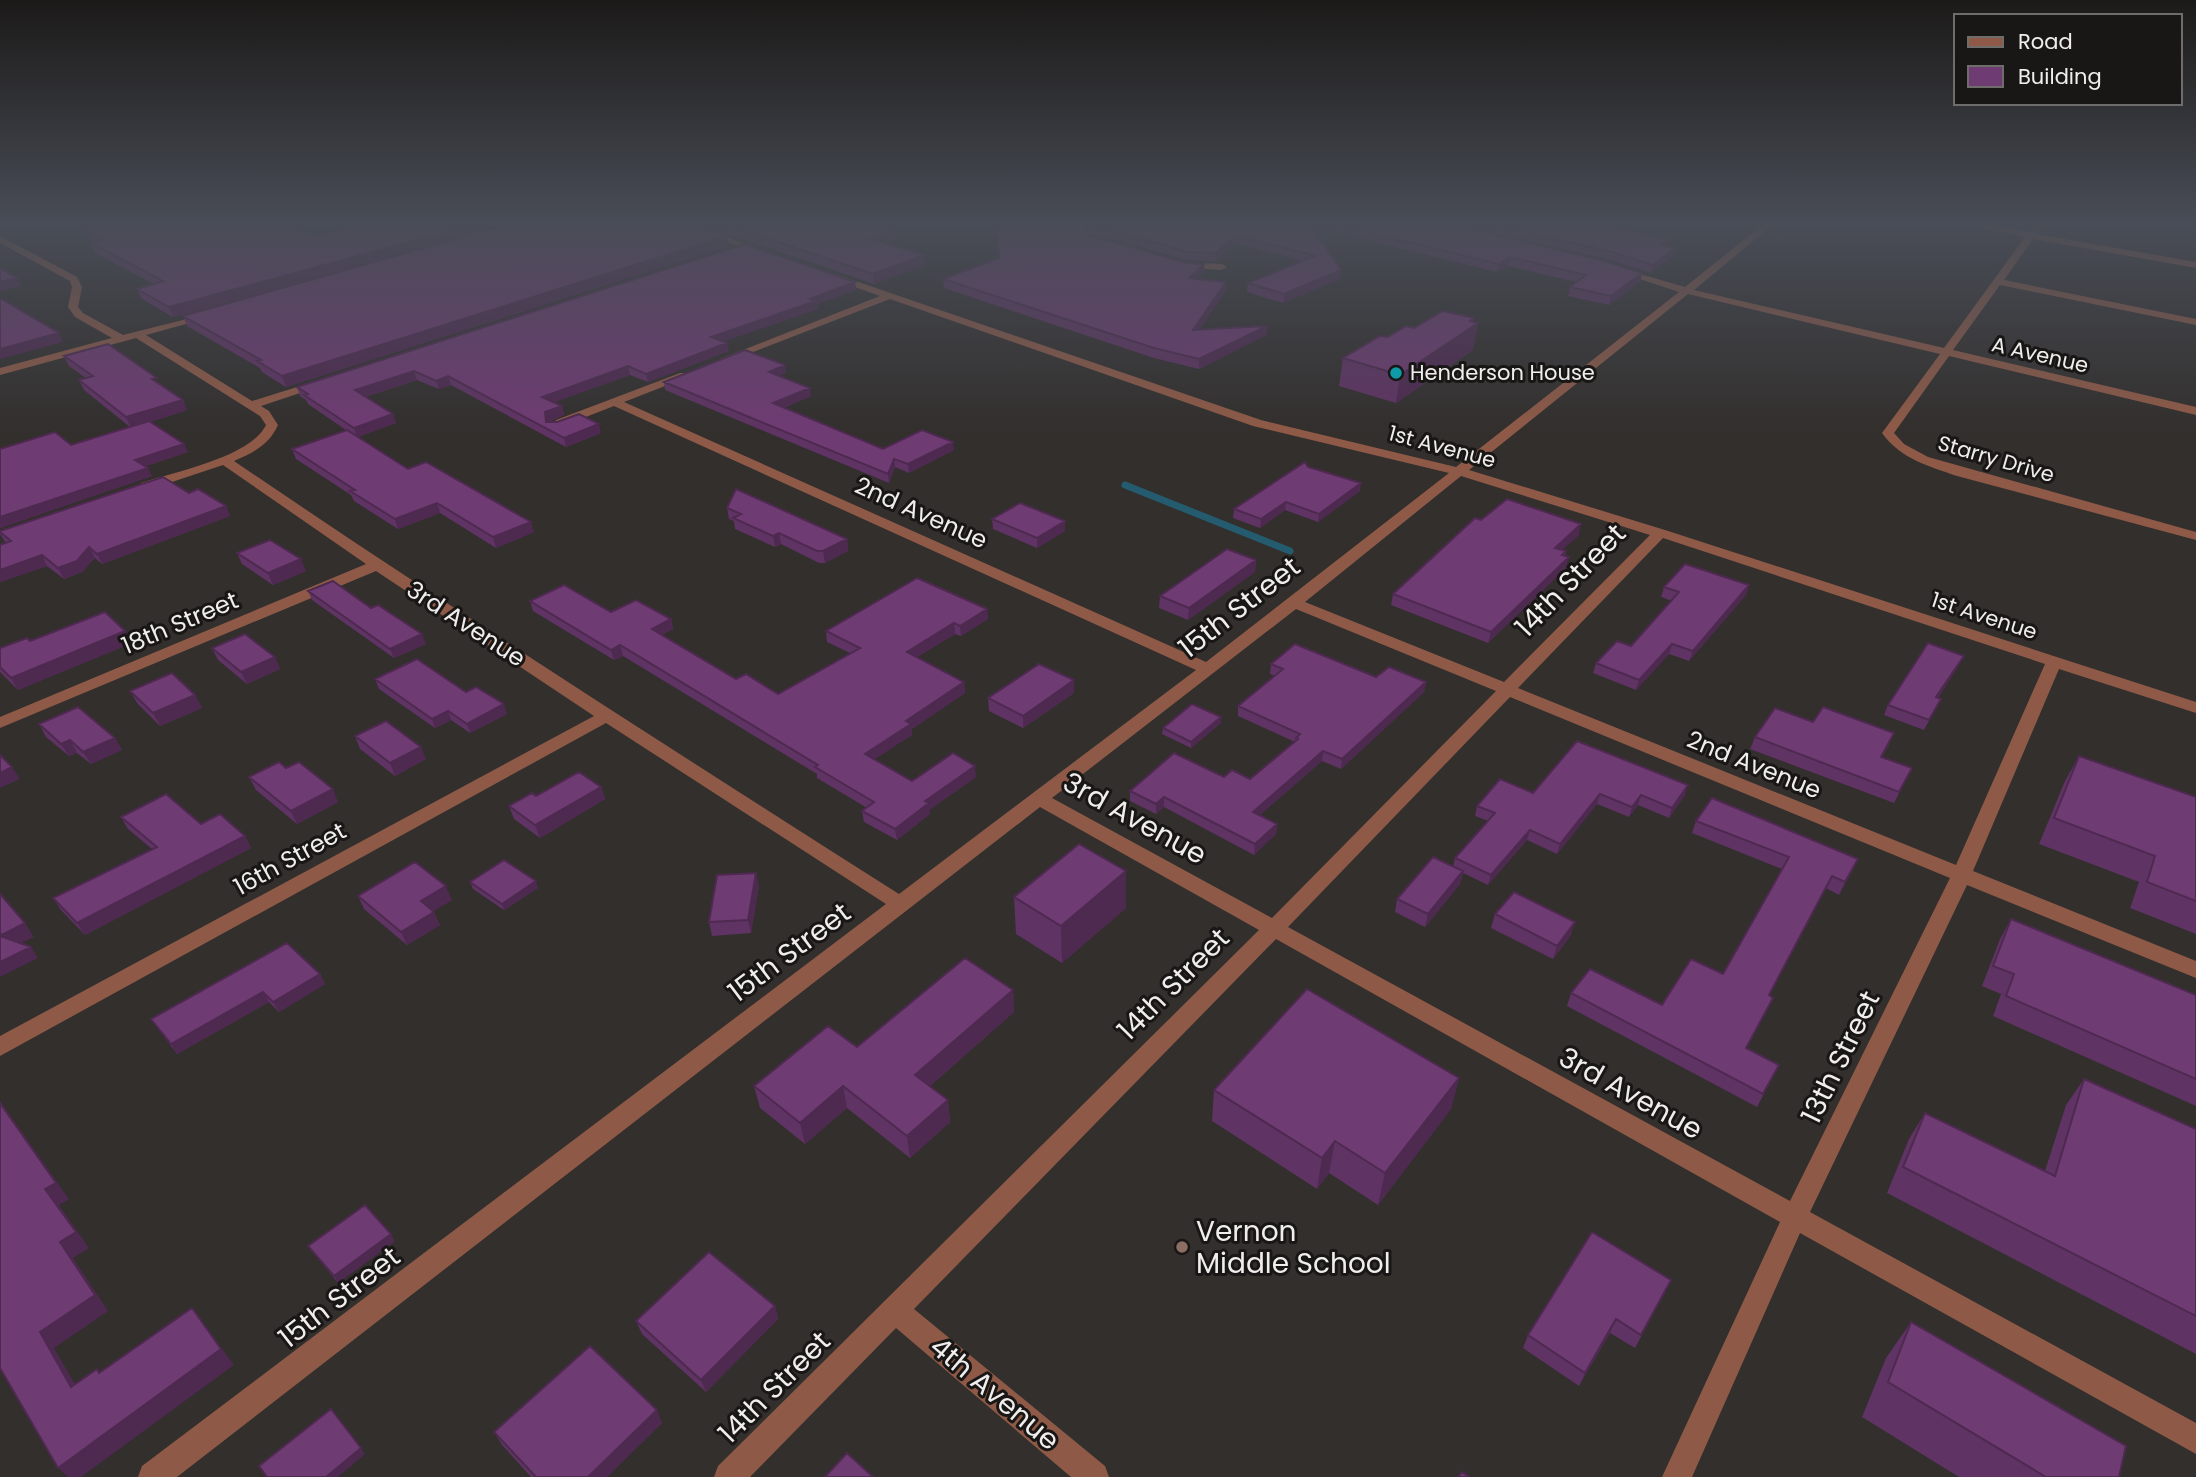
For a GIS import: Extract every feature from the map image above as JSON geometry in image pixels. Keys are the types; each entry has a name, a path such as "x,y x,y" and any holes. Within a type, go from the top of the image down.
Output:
{"street":[{"path":"76,292 73,307 79,315 129,336 252,405 265,414 272,425 268,437 252,449 138,489"},
{"name":"1st Avenue","path":"877,292 1257,423 1460,472 1660,533 2196,708"},
{"name":"15th Street","path":"153,1477 1294,604 1686,292"},
{"name":"A Avenue","path":"1691,292 2196,411"},
{"path":"1946,352 1991,292"},
{"path":"2048,292 2196,322"},
{"path":"718,362 889,296"},
{"path":"0,372 220,311"},
{"name":"Starry Drive","path":"1946,352 1888,433 1900,447 1923,460 1962,474 2196,536"},
{"path":"554,426 692,372"},
{"path":"252,405 336,378"},
{"name":"2nd Avenue","path":"614,402 1208,669"},
{"name":"3rd Avenue","path":"225,460 377,565 606,716 900,904"},
{"name":"14th Street","path":"729,1477 1273,929 1660,533"},
{"name":"18th Street","path":"0,723 377,565"},
{"name":"2nd Avenue","path":"1294,604 2196,970"},
{"name":"13th Street","path":"1677,1477 1795,1217 1961,876 2054,661"},
{"name":"16th Street","path":"0,1048 606,716"},
{"name":"3rd Avenue","path":"1038,798 2196,1439"},
{"name":"4th Avenue","path":"895,1310 1094,1477"}],"building":[{"path":"142,292 225,292 169,307"},
{"path":"268,292 549,292 282,376 257,361 261,360 183,316"},
{"path":"595,292 829,292 810,299 816,301 711,337 727,343 646,374 628,366 542,397 562,406 545,412 546,422 557,422 579,414 599,424 564,438 448,376 436,381 414,371 355,390 393,414 354,428 304,395 308,394 297,387"},
{"path":"983,292 1219,292 1193,330 1267,326 1199,359 1154,348"},
{"path":"1592,292 1616,292 1611,296"},
{"path":"0,298 59,333 0,349"},
{"path":"1443,311 1474,318 1470,321 1478,323 1400,375 1343,358 1380,336 1388,337 1406,326 1414,328"},
{"path":"108,344 183,400 126,417 79,380 93,376 64,356"},
{"path":"745,350 785,365 769,372 810,388 773,403 883,449 922,430 953,442 908,464 894,459 888,474 664,382"},
{"path":"149,421 184,444 135,460 148,468 0,517 0,449 55,432 71,445"},
{"path":"347,430 408,469 426,462 531,522 493,537 437,503 395,519 350,491 355,490 292,449"},
{"path":"1305,462 1308,467 1361,483 1319,514 1286,502 1261,519 1234,509"},
{"path":"163,477 189,493 198,489 226,506 97,554 89,547 77,561 58,568 42,555 0,570 0,545 11,541 0,531"},
{"path":"736,489 847,539 823,551 817,551 779,533 773,536 733,518 741,514 727,508"},
{"path":"1507,499 1581,524 1555,548 1566,551 1562,555 1569,557 1491,632 1393,594 1475,518 1481,520"},
{"path":"1020,503 1065,521 1037,538 992,519"},
{"path":"270,540 301,559 268,573 237,553"},
{"path":"1227,549 1256,560 1189,608 1160,596"},
{"path":"1685,564 1749,585 1693,651 1672,644 1639,680 1596,663 1617,641 1631,646 1679,592 1664,587"},
{"path":"917,578 987,609 960,626 954,623 907,652 964,682 906,721 911,724 865,754 912,781 953,753 975,766 925,801 929,803 895,829 862,811 874,802 815,767 818,765 620,645 611,650 530,601 564,585 611,612 636,600 671,619 652,629 736,679 746,674 778,694 860,648 826,631"},
{"path":"333,581 371,608 378,605 422,634 390,649 308,591"},
{"path":"105,612 125,631 11,678 0,667 0,648 27,638 30,641"},
{"path":"245,634 275,657 241,672 212,648"},
{"path":"1928,643 1964,656 1936,697 1941,699 1929,720 1888,705"},
{"path":"1295,644 1376,677 1389,667 1426,682 1342,759 1323,751 1253,812 1277,824 1255,844 1164,797 1156,804 1130,791 1174,753 1224,777 1232,770 1250,779 1298,739 1296,738 1300,734 1238,706 1283,669 1271,664"},
{"path":"417,659 466,692 476,687 504,704 467,724 448,711 432,719 375,679"},
{"path":"1039,664 1074,680 1023,716 988,698"},
{"path":"172,673 195,695 153,713 130,691"},
{"path":"1192,704 1221,717 1191,742 1163,728"},
{"path":"78,707 115,738 83,752 70,740 61,744 39,724"},
{"path":"1823,707 1894,733 1881,757 1912,768 1899,792 1755,737 1775,708 1813,722"},
{"path":"386,721 421,747 390,763 355,736"},
{"path":"1577,741 1688,785 1672,808 1641,795 1632,807 1600,794 1560,844 1530,830 1491,875 1455,858 1495,813 1477,806 1500,779 1533,793"},
{"path":"0,755 12,767 0,773"},
{"path":"2079,756 2196,797 2196,901 2147,882 2155,856 2054,818"},
{"path":"279,762 286,768 299,762 333,789 291,811 249,777"},
{"path":"579,772 601,787 535,825 509,806 532,793 536,796"},
{"path":"166,794 201,824 220,814 245,836 77,923 53,898 157,847 121,817"},
{"path":"1712,798 1858,859 1845,882 1832,876 1769,995 1773,998 1746,1048 1779,1065 1763,1094 1571,993 1590,969 1662,1005 1691,959 1723,974 1789,857 1696,821"},
{"path":"1079,844 1126,871 1061,926 1014,897"},
{"path":"1433,857 1463,871 1428,914 1397,899"},
{"path":"504,860 536,881 502,904 470,882"},
{"path":"415,862 446,886 421,901 434,912 401,932 358,896"},
{"path":"756,873 748,920 709,922 717,875"},
{"path":"1514,892 1575,922 1557,946 1495,914"},
{"path":"0,894 25,923 2,935 0,933"},
{"path":"2011,919 2196,995 2196,1079 2006,996 2014,974 1993,966"},
{"path":"0,936 31,947 0,962"},
{"path":"287,943 320,974 273,1002 263,992 171,1044 151,1019"},
{"path":"965,958 1013,990 915,1075 948,1100 907,1136 843,1086 800,1123 754,1086 828,1026 857,1047"},
{"path":"1307,989 1459,1078 1385,1173 1335,1141 1322,1158 1214,1090"},
{"path":"2084,1079 2196,1129 2196,1316 1903,1167 1925,1113 2055,1176"},
{"path":"0,1103 56,1183 45,1189 76,1232 60,1242 95,1295 40,1332 71,1387 97,1369 99,1373 192,1308 221,1349 58,1468 0,1368"},
{"path":"365,1205 391,1234 334,1276 308,1246"},
{"path":"1592,1232 1671,1280 1641,1335 1616,1319 1585,1373 1528,1335"},
{"path":"709,1252 775,1306 701,1380 636,1321"},
{"path":"1911,1322 2126,1446 2119,1477 2046,1477 1888,1382"},
{"path":"590,1346 657,1410 588,1477 536,1477 494,1432"},
{"path":"331,1409 361,1448 326,1477 267,1477 259,1466"},
{"path":"847,1453 873,1477 825,1477"}],"waterway":[{"path":"1125,485 1290,551"}],"place":[{"name":"Henderson House","path":"1396,373"},
{"name":"Vernon Middle School","path":"1182,1247"}]}
